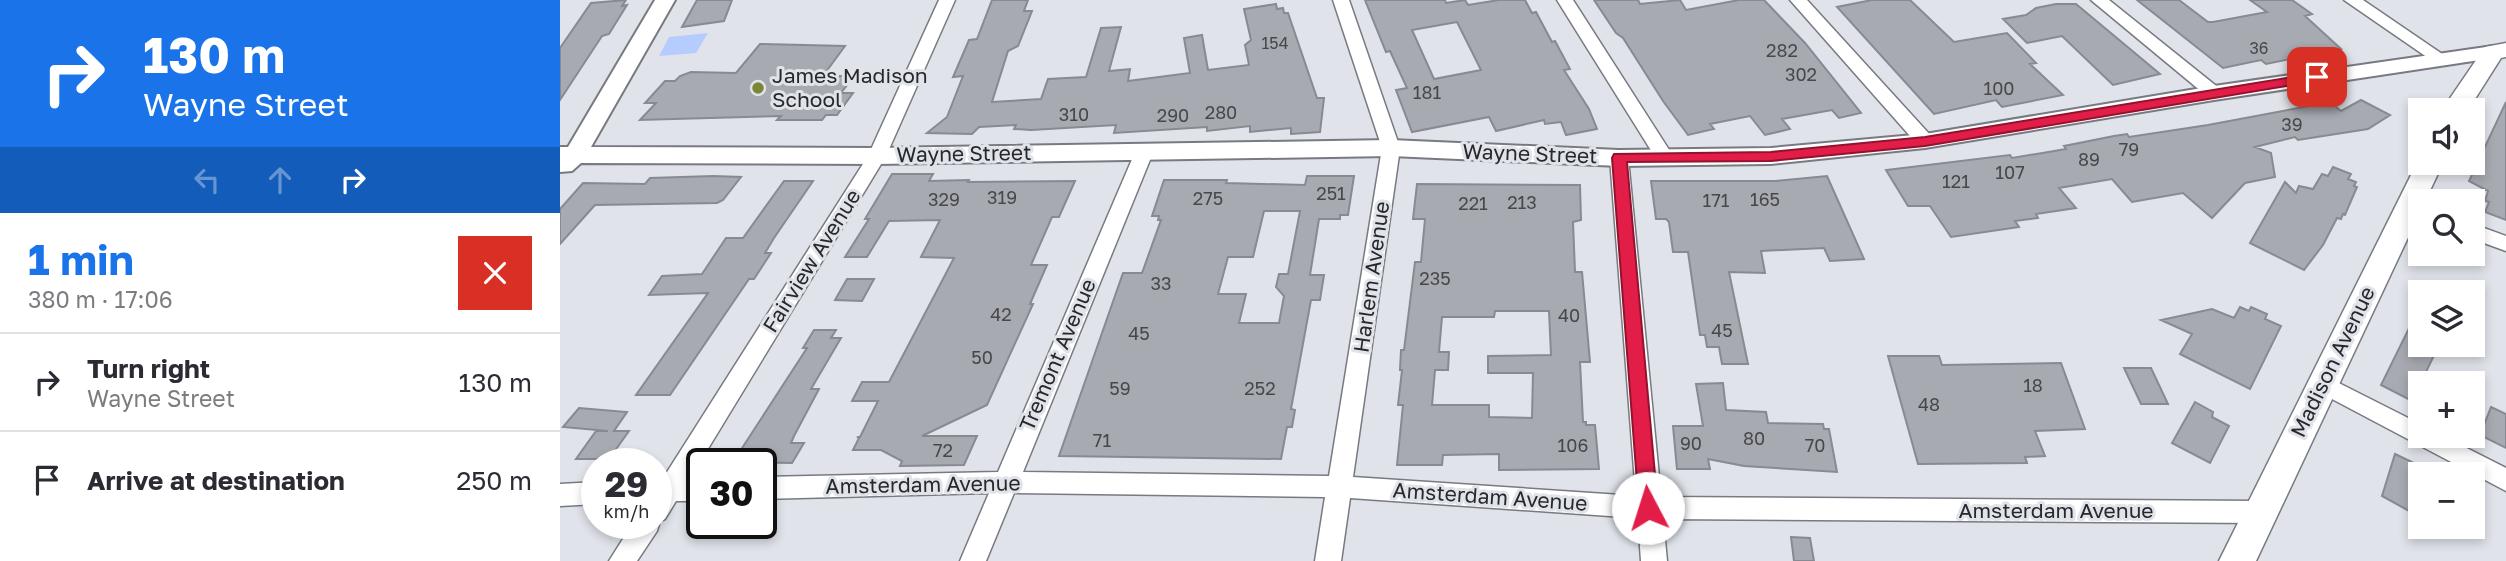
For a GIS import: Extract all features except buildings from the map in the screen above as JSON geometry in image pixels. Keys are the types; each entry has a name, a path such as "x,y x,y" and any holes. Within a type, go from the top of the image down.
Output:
{"main road":[{"path":"2465,98 2502,53"},
{"name":"Madison Avenue","path":"2237,561 2323,384 2408,221"}],"street":[{"path":"565,160 665,0"},
{"name":"Fairview Avenue","path":"672,480 877,156 947,0"},
{"name":"Harlem Avenue","path":"1328,561 1391,148 1341,0"},
{"path":"1565,0 1664,156"},
{"path":"1798,0 1925,141"},
{"path":"2099,0 2214,93"},
{"path":"2352,0 2440,58"},
{"name":"Wayne Street","path":"565,160 1391,148 1619,158 1771,156 1925,141 2440,58 2502,53"},
{"name":"Tremont Avenue","path":"974,561 1144,150"},
{"path":"1619,158 1654,561"},
{"path":"2485,236 2506,244"},
{"path":"2323,384 2408,428"},
{"path":"2446,448 2506,480"},
{"name":"Amsterdam Avenue","path":"777,488 1005,482 1340,487 1648,508 2260,512"},
{"path":"560,495 581,494"},
{"path":"622,561 637,539"}],"shaded area":[{"path":"708,33 696,53 659,56 669,37"}],"place":[{"name":"James Madison School","path":"758,88"}],"route":[{"path":"1648,508 1619,158 1771,156 1925,141 2317,77"}]}
